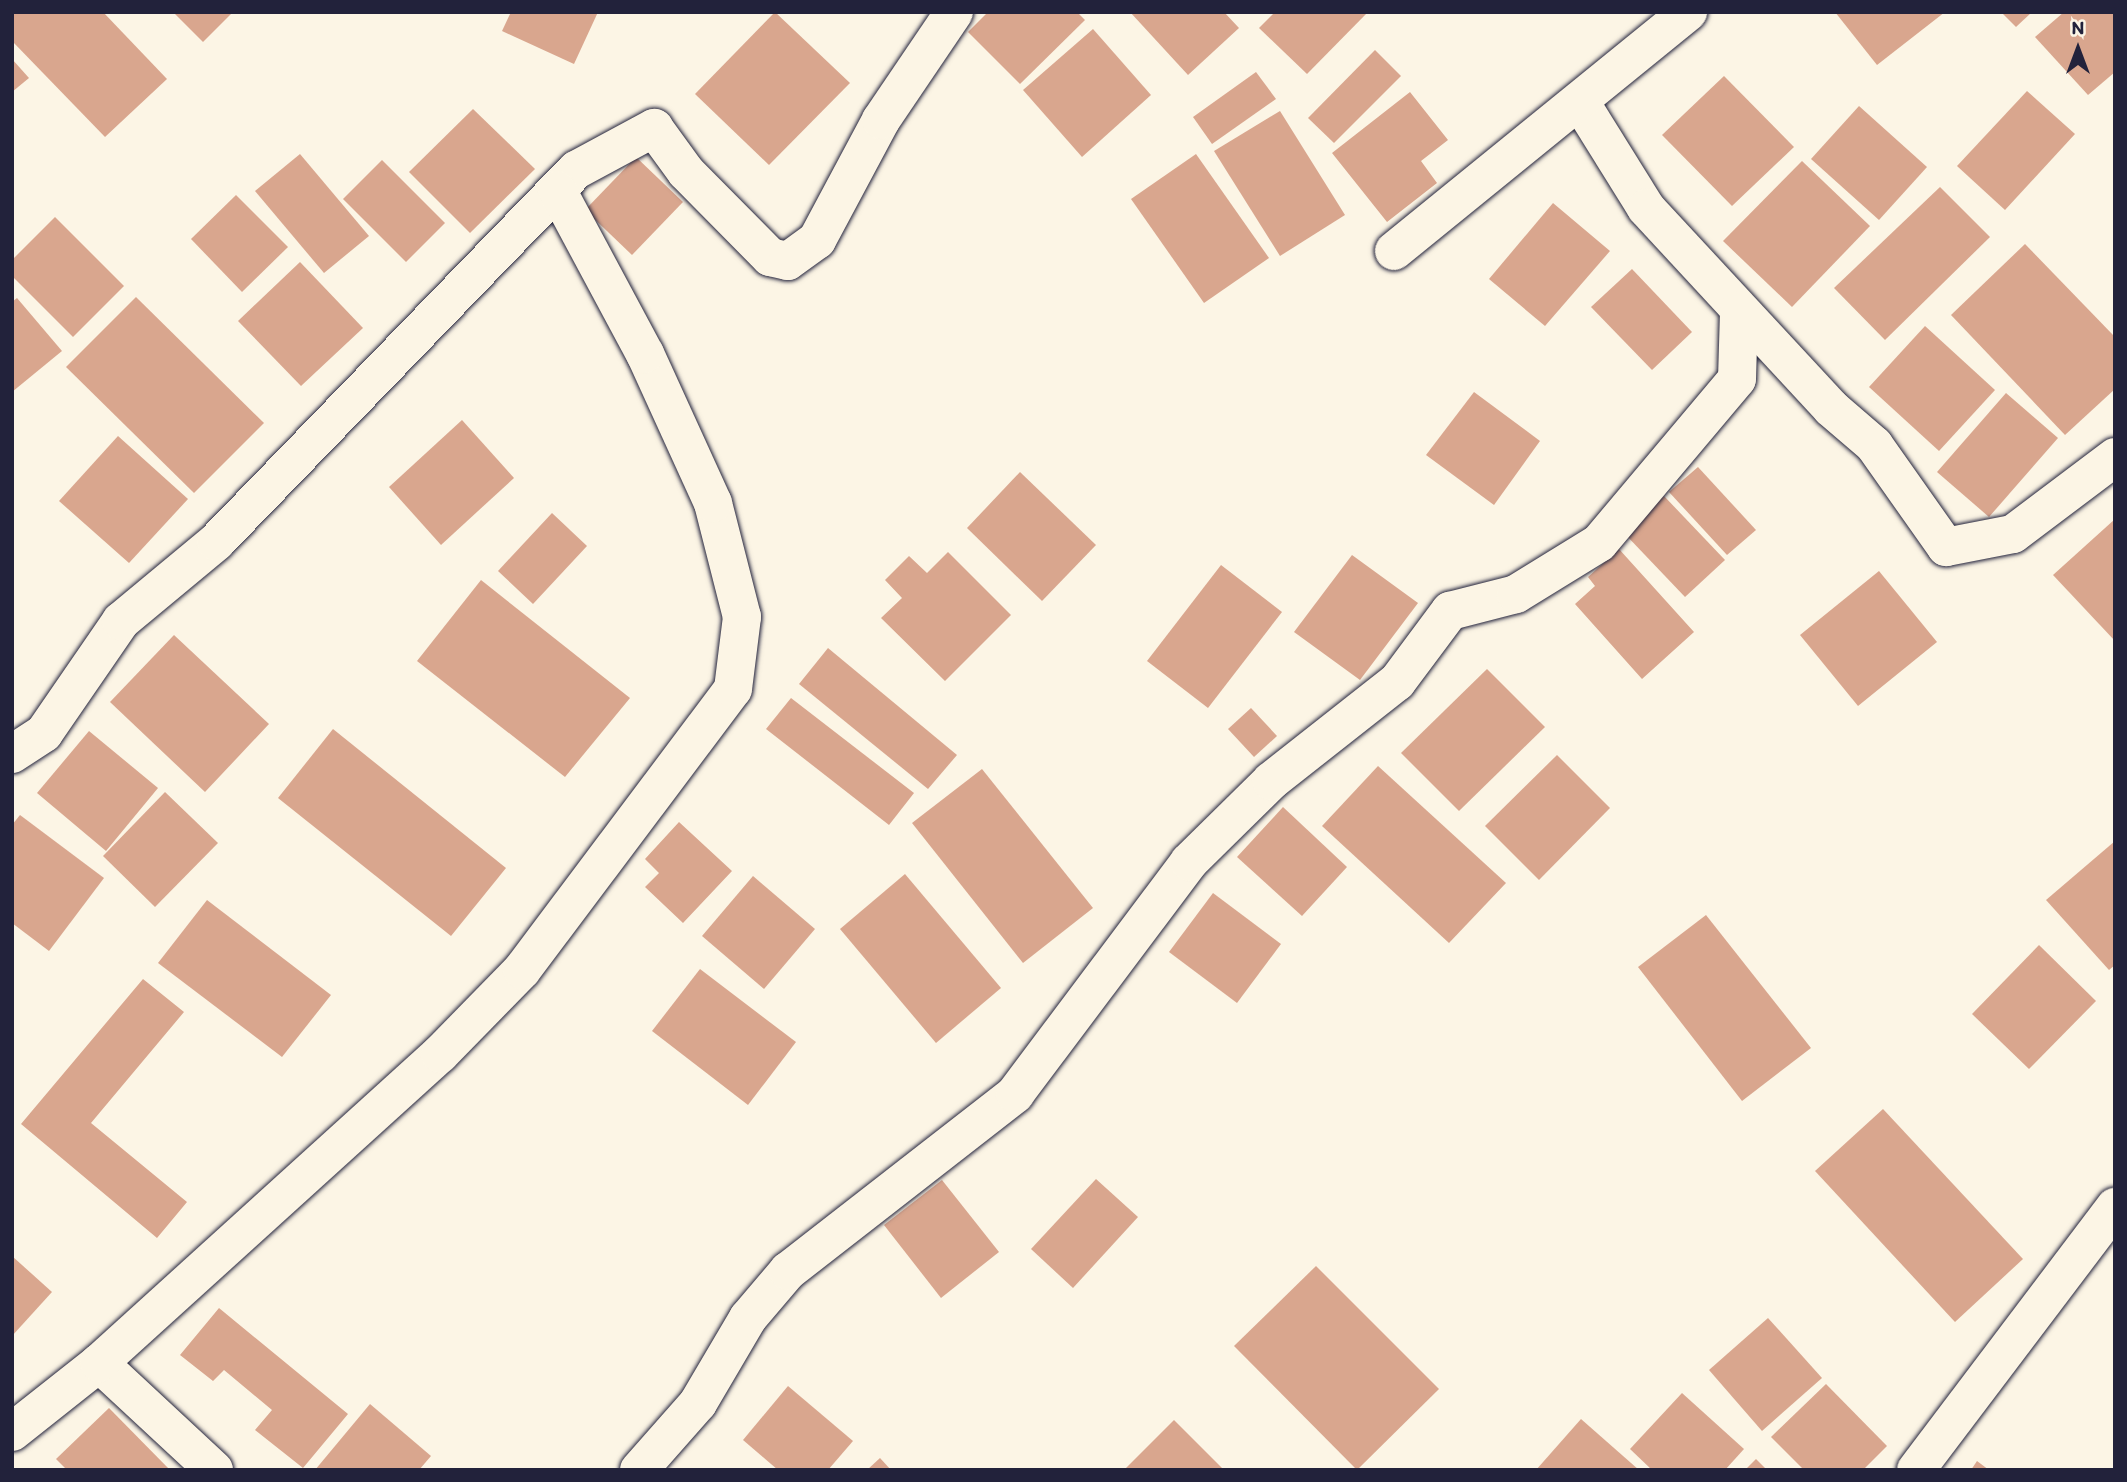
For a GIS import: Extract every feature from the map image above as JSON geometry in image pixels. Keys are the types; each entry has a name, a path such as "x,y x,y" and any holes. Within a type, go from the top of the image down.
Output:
{"street":[{"path":"12,754 44,733 121,621 216,542 576,170 654,128 686,172 770,257 788,261 817,240 881,120 954,12"},
{"path":"1394,251 1582,105 1688,12"},
{"path":"1582,105 1646,208 1739,310 1874,445 1946,547 2013,534 2115,457"},
{"path":"12,1432 99,1363 440,1054 522,970 733,689 742,617 713,503 645,354 557,190"},
{"path":"639,1470 698,1403 748,1318 788,1271 1015,1094 1189,862 1271,780 1397,682 1450,611 1516,594 1599,543 1737,379 1739,310"},
{"path":"1916,1470 2115,1207"},
{"path":"99,1363 214,1470"}],"building":[{"path":"14,12 103,12 167,79 105,137 12,41"},
{"path":"173,12 233,12 203,42"},
{"path":"511,12 598,12 574,64 502,31"},
{"path":"775,12 850,83 769,165 695,94"},
{"path":"988,12 1077,12 1085,20 1020,84 968,32"},
{"path":"1130,12 1224,12 1239,28 1188,75"},
{"path":"1275,12 1368,12 1307,74 1259,28"},
{"path":"1835,12 1945,12 1877,65"},
{"path":"2001,12 2032,12 2016,27"},
{"path":"2064,12 2115,12 2115,72 2088,95 2035,37"},
{"path":"1093,29 1151,95 1082,157 1023,90"},
{"path":"1375,50 1401,76 1334,143 1308,118"},
{"path":"12,59 29,78 12,92"},
{"path":"1256,72 1276,99 1212,144 1193,117"},
{"path":"1724,76 1794,147 1732,206 1662,135"},
{"path":"2027,91 2075,134 2005,210 1957,166"},
{"path":"1410,92 1448,140 1421,161 1437,183 1387,222 1332,153"},
{"path":"1859,106 1927,167 1879,220 1811,159"},
{"path":"473,109 535,169 470,233 409,172"},
{"path":"1280,111 1345,215 1280,256 1214,151"},
{"path":"300,154 369,236 324,273 255,191"},
{"path":"1196,154 1269,258 1204,303 1131,199"},
{"path":"636,157 683,202 632,255 585,210"},
{"path":"382,160 445,223 406,262 343,199"},
{"path":"1802,161 1870,226 1792,307 1723,241"},
{"path":"1940,187 1990,237 1885,340 1834,288"},
{"path":"236,195 288,247 242,292 191,239"},
{"path":"1553,203 1610,251 1545,326 1489,279"},
{"path":"55,217 124,286 73,337 12,276 12,260"},
{"path":"2025,244 2115,337 2115,389 2065,435 1951,315"},
{"path":"300,262 363,328 301,386 238,321"},
{"path":"1632,269 1692,332 1652,370 1591,307"},
{"path":"136,297 264,423 194,493 66,367"},
{"path":"17,298 62,351 12,392 12,302"},
{"path":"1925,326 1995,390 1939,451 1869,387"},
{"path":"1474,392 1540,441 1494,505 1426,455"},
{"path":"2006,393 2058,438 1989,517 1937,472"},
{"path":"462,420 514,478 441,545 389,487"},
{"path":"118,436 188,499 129,563 59,501"},
{"path":"1698,467 1756,530 1727,555 1669,492"},
{"path":"1020,472 1096,545 1042,601 967,528"},
{"path":"1664,496 1725,560 1685,597 1624,533"},
{"path":"552,513 587,546 533,604 498,571"},
{"path":"2115,519 2115,641 2053,575"},
{"path":"1619,549 1694,632 1642,679 1575,604 1595,586 1588,577"},
{"path":"948,552 1011,615 945,681 881,618 902,598 885,580 909,556 927,573"},
{"path":"1352,555 1418,603 1360,680 1294,632"},
{"path":"1221,565 1282,612 1208,708 1147,661"},
{"path":"1879,571 1937,642 1858,706 1800,635"},
{"path":"481,580 630,698 565,777 417,661"},
{"path":"174,635 269,724 205,792 110,702"},
{"path":"828,648 957,755 928,789 799,684"},
{"path":"1487,669 1545,727 1459,811 1401,753"},
{"path":"791,698 914,793 889,825 766,729"},
{"path":"1251,708 1277,736 1254,757 1228,729"},
{"path":"333,729 506,868 451,936 278,798"},
{"path":"89,731 158,788 106,851 37,793"},
{"path":"1557,755 1610,808 1539,880 1485,826"},
{"path":"1378,766 1506,883 1449,943 1322,826"},
{"path":"982,769 1093,908 1023,963 912,823"},
{"path":"165,792 218,843 155,907 103,856"},
{"path":"1283,807 1347,867 1302,916 1237,857"},
{"path":"20,815 104,878 49,951 12,923 12,825"},
{"path":"679,822 732,871 683,923 645,887 659,873 645,859"},
{"path":"2115,841 2115,965 2109,970 2046,900"},
{"path":"905,874 1001,988 936,1043 840,929"},
{"path":"753,876 815,929 764,989 702,936"},
{"path":"1213,893 1281,944 1237,1003 1169,952"},
{"path":"207,900 331,995 282,1057 158,963"},
{"path":"1706,915 1811,1048 1742,1101 1638,967"},
{"path":"2039,945 2096,1001 2029,1069 1972,1014"},
{"path":"700,969 796,1042 748,1105 652,1031"},
{"path":"143,979 184,1012 91,1123 187,1202 157,1238 21,1124"},
{"path":"1883,1109 2023,1259 1955,1322 1815,1171"},
{"path":"1096,1179 1138,1217 1073,1288 1031,1249"},
{"path":"942,1180 999,1252 941,1298 884,1225"},
{"path":"12,1256 52,1292 12,1336"},
{"path":"1316,1266 1439,1389 1357,1470 1234,1346"},
{"path":"219,1308 348,1414 303,1468 255,1430 272,1410 224,1370 213,1381 180,1355"},
{"path":"1768,1318 1822,1378 1762,1431 1709,1370"},
{"path":"1826,1384 1887,1446 1863,1470 1804,1470 1771,1437"},
{"path":"788,1386 853,1441 828,1470 778,1470 743,1440"},
{"path":"1682,1393 1744,1449 1725,1470 1652,1470 1630,1449"},
{"path":"370,1404 431,1456 419,1470 315,1470"},
{"path":"109,1408 170,1470 67,1470 56,1459"},
{"path":"1581,1419 1639,1470 1536,1470"},
{"path":"1174,1420 1224,1470 1124,1470"},
{"path":"880,1458 891,1470 867,1470"},
{"path":"1756,1459 1767,1470 1745,1470"},
{"path":"1977,1461 1989,1470 1971,1470"}]}
